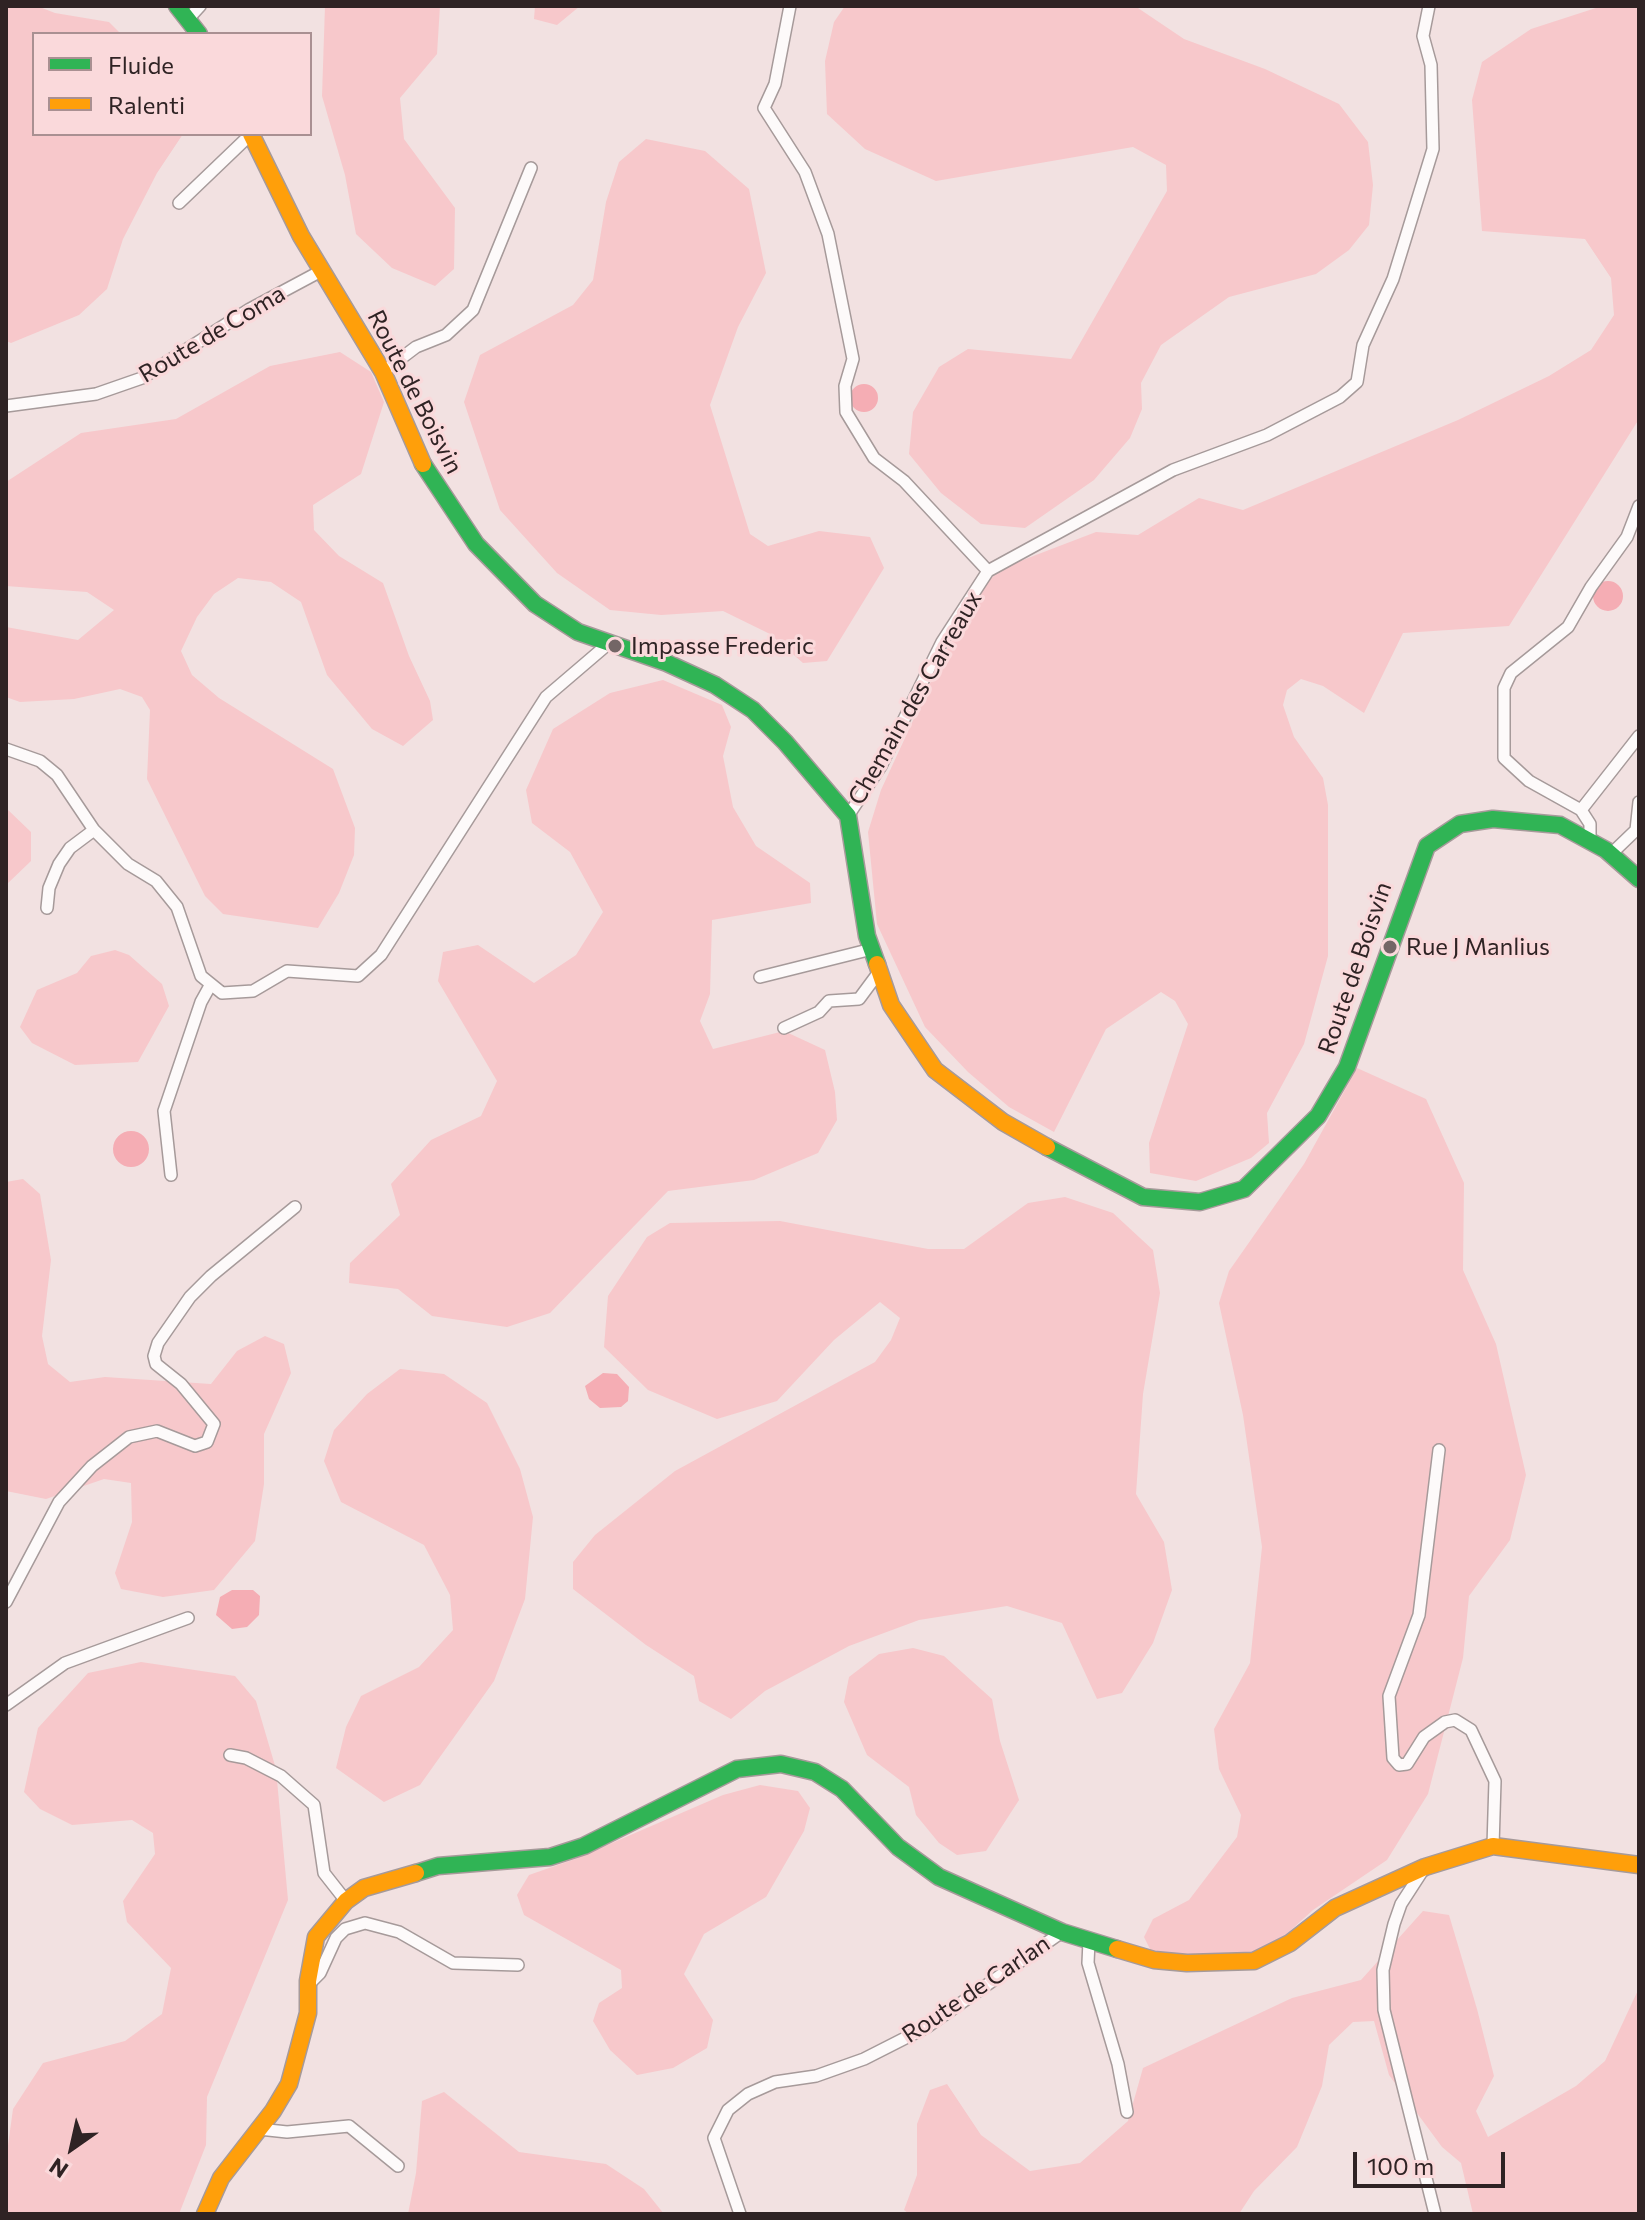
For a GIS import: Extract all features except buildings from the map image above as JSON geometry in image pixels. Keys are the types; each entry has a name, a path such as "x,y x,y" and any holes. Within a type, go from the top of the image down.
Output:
{"main road":[{"path":"189,10 198,32"},
{"name":"Route de Boisvin","path":"252,136 321,271 383,372 430,479 476,544 535,604 578,632 667,663 715,685 753,710 834,796 848,816 879,972 891,1005 935,1070 1003,1122 1143,1197 1200,1202 1244,1189 1280,1157 1318,1116 1347,1067 1427,846 1460,824 1493,819 1560,825 1590,839 1639,879"},
{"path":"205,2214 221,2178 289,2084 302,2046 316,1937 346,1901 364,1888 438,1866 550,1857 584,1846 724,1774 781,1764 804,1768 842,1789 898,1847 939,1877 1062,1932 1154,1960 1254,1961 1290,1943 1335,1908 1425,1867 1493,1846 1639,1865"}],"street":[{"path":"790,6 775,84 764,108 805,172 828,234 853,359 845,386 846,412 874,458 904,481 988,571"},
{"name":"Chemain des Carreaux","path":"848,816 881,766 942,642 988,571 1173,470 1267,435 1340,397 1357,382 1363,345 1393,279 1433,149 1431,65 1423,36 1429,6"},
{"path":"179,203 249,136"},
{"path":"383,372 416,347 453,330 473,310 531,168"},
{"name":"Route de Coma","path":"6,406 96,394 142,378 250,309 321,271"},
{"path":"1590,839 1590,824 1581,810 1529,781 1504,758 1504,688 1511,673 1568,627 1591,587 1627,537 1639,506"},
{"path":"6,749 40,761 57,775 94,830 128,864 156,881 177,907 201,976 222,993 253,991 287,971 358,976 381,955 546,697 608,644"},
{"path":"1581,810 1639,736"},
{"path":"1611,854 1636,830 1639,802"},
{"path":"47,908 49,888 59,864 70,848 94,830"},
{"path":"760,977 872,949"},
{"path":"784,1028 819,1012 829,1001 859,999 879,972"},
{"path":"171,1175 164,1111 201,1002 211,984"},
{"path":"6,1602 59,1502 92,1466 129,1437 157,1431 195,1446 207,1442 214,1424 181,1384 156,1364 154,1356 158,1343 190,1297 211,1276 295,1207"},
{"path":"1439,1450 1419,1615 1389,1696 1393,1758 1399,1765 1407,1764 1424,1737 1445,1722 1455,1720 1471,1730 1495,1781 1493,1846"},
{"path":"6,1705 65,1663 188,1618"},
{"path":"230,1755 246,1758 281,1776 314,1805 324,1873 346,1901"},
{"path":"1425,1867 1405,1896 1394,1924 1383,1970 1384,1997 1435,2214"},
{"path":"308,1985 320,1973 336,1938 356,1924 399,1932 453,1963 518,1965"},
{"name":"Route de Carlan","path":"740,2214 714,2138 728,2110 748,2094 775,2082 816,2076 864,2059 927,2027 1062,1932"},
{"path":"1089,1941 1088,1963 1118,2064 1127,2112"},
{"path":"259,2129 287,2132 349,2126 398,2166"}],"shaded area":[{"path":"6,6 37,6 55,13 109,22 119,32 32,32 32,136 182,136 157,173 123,239 107,289 79,315 11,343 6,341"},
{"path":"325,6 440,6 437,54 400,98 404,139 455,208 454,269 435,286 392,268 356,234 345,175 322,96"},
{"path":"535,6 580,6 557,25 534,19"},
{"path":"845,6 1135,6 1184,39 1265,69 1339,104 1368,142 1373,185 1369,225 1349,250 1316,274 1229,297 1161,345 1141,383 1142,409 1130,438 1094,480 1025,528 981,524 941,493 909,454 913,412 939,367 968,349 1071,359 1167,191 1166,165 1133,147 936,181 865,149 827,114 825,61 834,22"},
{"path":"1602,6 1639,6 1639,419 1509,626 1403,633 1364,713 1323,686 1301,679 1287,690 1283,705 1294,737 1323,778 1328,805 1328,956 1304,1044 1267,1113 1269,1143 1251,1158 1196,1181 1150,1173 1149,1143 1188,1024 1175,1001 1161,992 1106,1029 1054,1132 1009,1107 968,1072 925,1027 877,924 868,832 881,790 939,664 975,594 1002,568 1096,532 1138,535 1199,498 1243,510 1458,420 1549,376 1591,350 1614,315 1611,278 1585,239 1482,231 1472,100 1482,62 1531,29"},
{"path":"646,139 705,151 749,189 766,273 738,327 710,405 750,534 768,546 819,531 870,537 884,568 827,661 803,663 770,634 723,611 661,615 610,610 557,573 500,510 464,402 480,355 573,305 593,280 606,202 619,162"},
{"path":"340,352 371,372 384,402 361,474 313,505 314,530 339,556 383,583 409,656 430,701 433,720 403,746 372,729 327,675 301,602 271,582 238,578 214,594 197,617 181,651 192,675 219,698 333,769 355,828 354,855 339,893 318,928 223,914 205,896 147,779 150,710 142,697 120,689 74,699 20,702 6,697 6,627 78,640 114,610 87,592 6,586 6,482 81,433 176,419 270,366"},
{"path":"864,384 874,388 878,398 874,408 864,412 854,408 850,398 854,388"},
{"path":"1608,581 1619,585 1623,596 1619,607 1608,611 1597,607 1593,596 1597,585"},
{"path":"663,680 722,705 731,727 723,756 733,807 756,846 810,883 811,903 712,920 710,994 700,1021 713,1049 784,1031 825,1050 835,1092 837,1120 818,1153 754,1180 668,1191 550,1313 507,1327 432,1316 398,1289 349,1283 350,1263 400,1215 391,1184 431,1140 481,1116 497,1081 438,981 443,952 478,945 534,983 576,955 603,912 570,852 532,823 526,790 553,729 610,693"},
{"path":"6,808 31,832 31,861 6,885"},
{"path":"115,950 129,955 162,984 169,1006 138,1062 75,1065 32,1043 20,1027 37,990 77,973 91,956"},
{"path":"1357,1068 1426,1099 1464,1183 1463,1270 1496,1344 1526,1475 1510,1540 1469,1596 1463,1658 1428,1794 1387,1860 1313,1910 1268,1951 1203,1956 1151,1951 1144,1937 1153,1919 1189,1900 1237,1837 1241,1815 1219,1769 1214,1729 1250,1663 1262,1547 1243,1415 1219,1303 1229,1271 1304,1164"},
{"path":"131,1131 144,1136 149,1149 144,1162 131,1167 118,1162 113,1149 118,1136"},
{"path":"23,1179 40,1194 51,1260 42,1336 48,1364 70,1382 105,1377 211,1384 237,1351 265,1336 284,1344 291,1373 264,1434 264,1484 255,1541 214,1590 163,1597 121,1589 115,1573 132,1522 131,1483 104,1479 46,1499 6,1491 6,1182"},
{"path":"1065,1197 1113,1213 1153,1250 1160,1293 1143,1394 1136,1494 1164,1542 1172,1590 1153,1643 1122,1693 1097,1699 1062,1623 1007,1606 919,1620 849,1646 765,1691 731,1719 699,1701 694,1676 646,1645 573,1589 573,1562 595,1535 675,1471 875,1362 891,1340 900,1318 880,1302 834,1340 777,1401 717,1419 648,1390 604,1347 608,1296 647,1237 670,1223 780,1221 928,1249 964,1249 1028,1203"},
{"path":"400,1369 444,1374 487,1403 520,1469 533,1517 525,1599 494,1681 420,1785 384,1802 336,1768 346,1727 361,1696 419,1667 453,1630 450,1595 424,1545 341,1502 324,1461 334,1430 367,1394"},
{"path":"603,1373 617,1374 629,1387 628,1401 621,1407 600,1408 589,1399 585,1386"},
{"path":"232,1590 253,1590 260,1596 259,1615 247,1627 232,1629 216,1615 220,1597"},
{"path":"913,1648 944,1656 992,1699 1000,1741 1019,1800 986,1851 957,1855 939,1843 916,1815 909,1787 867,1755 844,1702 849,1677 879,1654"},
{"path":"141,1662 235,1676 256,1701 276,1769 288,1900 207,2097 206,2145 179,2214 6,2214 6,2160 13,2109 43,2063 125,2041 162,2014 171,1968 127,1922 123,1901 155,1854 153,1833 132,1820 72,1825 40,1809 24,1792 38,1728 88,1673"},
{"path":"760,1785 798,1791 810,1808 804,1831 766,1897 704,1934 684,1974 713,2020 707,2048 673,2068 637,2075 610,2050 593,2021 599,2003 622,1988 621,1970 524,1915 517,1895 529,1875 575,1859 723,1795"},
{"path":"1423,1911 1449,1915 1477,2009 1494,2076 1476,2111 1488,2137 1576,2086 1605,2061 1639,1988 1639,2214 1473,2214 1461,2163 1442,2147 1389,2075 1374,2021 1353,2022 1329,2045 1322,2086 1297,2147 1254,2191 1239,2214 909,2214 904,2210 917,2175 917,2124 930,2090 947,2084 981,2135 1030,2171 1080,2163 1128,2121 1143,2068 1292,1998 1361,1980"},
{"path":"444,2092 519,2152 606,2164 644,2189 664,2214 408,2214 416,2173 422,2101"}],"traffic: fast":[{"path":"177,6 197,32"},
{"path":"423,464 476,544 535,604 578,632 667,663 715,685 753,710 785,742 848,816 867,936 877,964"},
{"path":"1047,1147 1143,1197 1200,1202 1244,1189 1318,1116 1347,1067 1427,846 1460,824 1493,819 1560,825 1606,850 1639,879"},
{"path":"416,1873 438,1866 550,1857 584,1846 737,1769 781,1764 815,1772 842,1789 898,1847 939,1877 1062,1932 1117,1949"}],"traffic: slow":[{"path":"252,136 301,236 383,372 423,464"},
{"path":"877,964 891,1005 935,1070 1003,1122 1047,1147"},
{"path":"1117,1949 1154,1960 1187,1963 1254,1961 1290,1943 1335,1908 1425,1867 1493,1846 1639,1865"},
{"path":"205,2214 221,2178 273,2111 289,2084 308,2013 308,1981 316,1937 346,1901 364,1888 416,1873"}],"place":[{"name":"Impasse Frederic","path":"615,646"},
{"name":"Rue J Manlius","path":"1390,947"}]}
